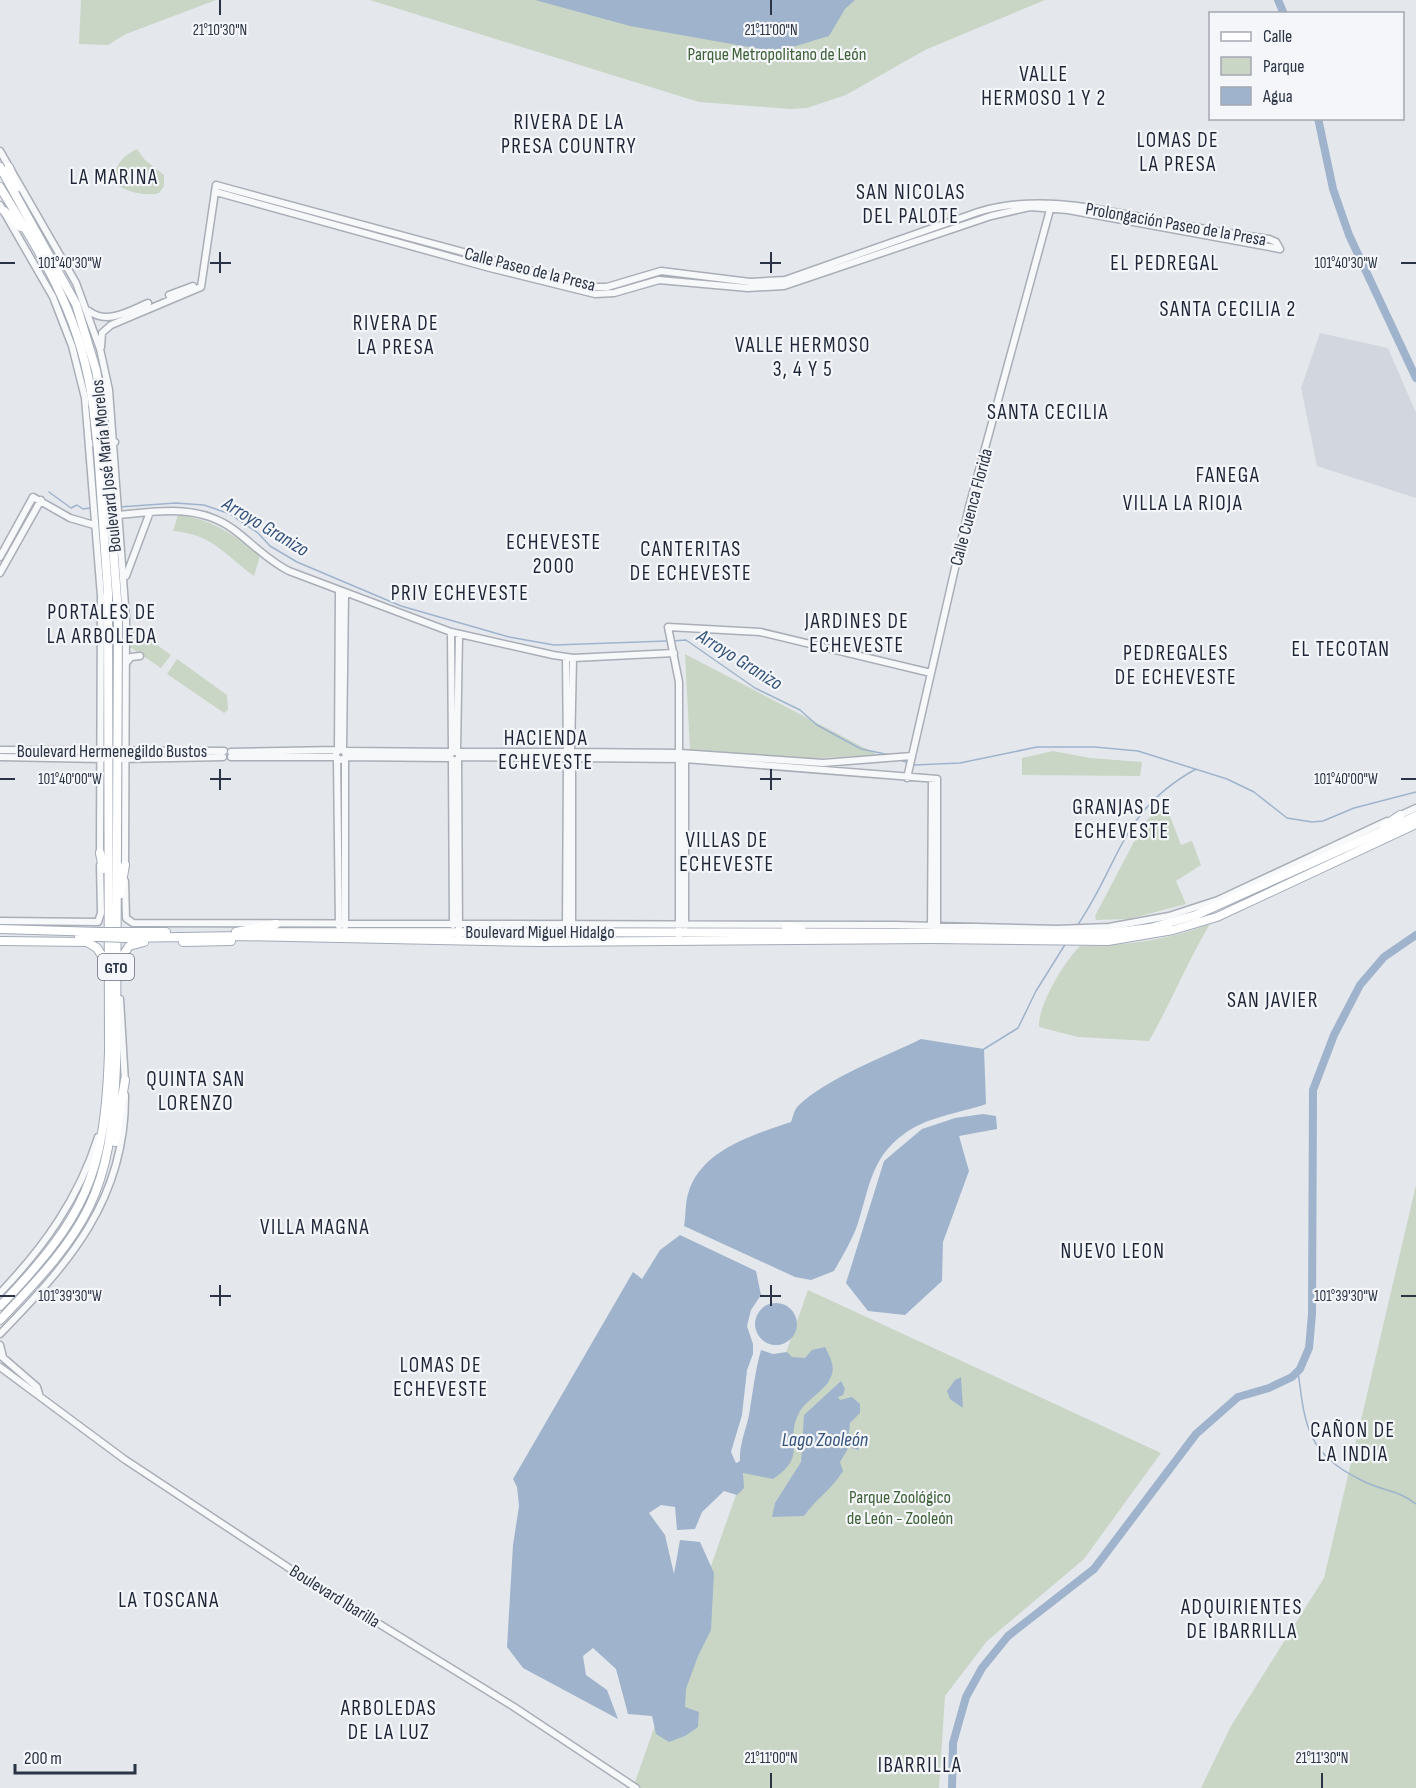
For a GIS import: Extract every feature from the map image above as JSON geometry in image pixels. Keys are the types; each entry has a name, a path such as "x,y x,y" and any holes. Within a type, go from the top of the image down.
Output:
{"main road":[{"name":"Boulevard José María Morelos","path":"0,167 22,204 34,234"},
{"path":"9,167 22,204"},
{"name":"Boulevard José María Morelos","path":"0,187 72,293 86,329 102,404 113,513 121,645 121,755 116,916 106,1114 98,1159 80,1205 57,1243 0,1306"},
{"path":"2,208 34,234"},
{"name":"Boulevard José María Morelos","path":"0,1320 64,1251 84,1220 107,1160 115,1088 113,968 103,936 108,909 104,755 108,575 113,513"},
{"path":"1366,840 1400,815"},
{"path":"1366,840 1416,816"},
{"name":"Boulevard Miguel Hidalgo","path":"0,939 342,931 934,933 1059,943 1108,941 1173,930 1216,916 1416,824"},
{"name":"Boulevard Miguel Hidalgo","path":"456,932 569,929 934,933 1130,931 1170,923 1216,908 1297,867 1366,840"},
{"path":"100,854 108,909"},
{"path":"116,916 125,865"},
{"path":"1280,888 1298,877 1297,867"},
{"path":"236,932 276,924"},
{"path":"786,926 823,932"},
{"name":"Boulevard Miguel Hidalgo","path":"0,929 103,936"},
{"name":"Boulevard Miguel Hidalgo","path":"125,935 290,938 342,931"},
{"path":"0,939 87,942 97,948 113,968 126,949 137,943 290,938"},
{"path":"107,1160 118,1130 125,1080"}],"street":[{"path":"0,151 69,267 92,323 107,381 115,442 117,493 113,513 124,579 126,627 121,645 126,661 121,755 125,828 125,915 129,922 276,924 342,931 456,932 455,755 451,632"},
{"path":"202,285 216,188"},
{"name":"Calle Paseo de la Presa","path":"216,188 592,287 607,287 660,272 774,282 998,206 1030,202 1052,206"},
{"name":"Calle Paseo de la Presa","path":"216,188 489,268 595,294 614,293 659,280 772,288 797,284 1000,213 1030,207 1052,206"},
{"name":"Prolongación Paseo de la Presa","path":"1052,206 1269,239 1276,242 1280,249 1052,206"},
{"name":"Calle Cuenca Florida","path":"907,778 969,507 1052,206"},
{"name":"Boulevard José María Morelos","path":"0,921 98,922 101,913 99,827 104,755 100,576 81,380 65,324 53,297 2,208"},
{"path":"870,258 870,253 887,245"},
{"path":"841,268 860,259 861,254"},
{"path":"87,310 100,319 114,316 202,285"},
{"path":"100,349 102,333 111,325 202,285"},
{"path":"81,380 87,388 90,407 99,411 106,408 104,386 107,381"},
{"path":"89,445 103,437 115,442"},
{"path":"0,557 32,500 39,499 70,518 94,525"},
{"path":"0,573 39,499"},
{"path":"113,513 188,511 210,517 230,527 276,564 310,580 459,634 570,658 674,653"},
{"path":"124,579 150,512"},
{"path":"342,591 342,931"},
{"path":"100,626 108,640 121,645"},
{"path":"682,932 682,754 679,682 668,630 760,632 931,673"},
{"path":"455,755 459,634"},
{"path":"101,659 108,650 121,645"},
{"path":"126,661 131,657 140,656"},
{"path":"569,929 570,658"},
{"path":"901,757 914,745"},
{"name":"Boulevard Hermenegildo Bustos","path":"0,750 104,755"},
{"name":"Boulevard Hermenegildo Bustos","path":"0,757 227,754 682,754 823,764 911,758"},
{"name":"Boulevard Hermenegildo Bustos","path":"682,754 934,779 934,933"},
{"path":"1297,867 1416,808"},
{"path":"99,827 107,835 117,836 125,828"},
{"name":"Boulevard Miguel Hidalgo","path":"682,932 786,926 934,933"},
{"name":"Boulevard José María Morelos","path":"0,1335 50,1282 84,1238 104,1195 123,1134 125,1080 113,968"},
{"path":"0,1298 23,1273 79,1187 106,1114"},
{"path":"0,1293 30,1260"},
{"path":"0,1328 39,1289 50,1282"},
{"path":"0,1345 2,1357 37,1391"},
{"path":"0,1368 37,1391"},
{"name":"Boulevard Ibarilla","path":"37,1391 88,1435 124,1459 295,1572 514,1707 636,1788"}],"shaded area":[{"path":"1320,333 1388,348 1416,413 1416,498 1317,466 1301,388"}],"green space":[{"path":"81,0 216,0 126,34 108,45 79,44"},
{"name":"Parque Metropolitano de León","path":"370,0 1045,0 925,50 846,95 807,108 790,109 699,102"},
{"path":"137,149 145,160 164,175 164,186 159,193 134,192 121,188 112,181 120,162"},
{"path":"178,515 202,520 222,529 260,556 254,576 208,541 198,536 173,531"},
{"path":"132,627 171,655 161,668 130,647"},
{"path":"685,654 878,755 801,759 690,751"},
{"path":"177,659 227,695 228,710 224,713 167,674"},
{"path":"1053,751 1090,758 1142,762 1140,776 1022,775 1022,758"},
{"path":"1165,803 1181,845 1192,841 1201,865 1176,881 1186,904 1129,919 1096,920 1095,916 1137,836 1147,820"},
{"path":"1210,924 1149,1041 1078,1037 1039,1027 1043,1007 1053,984 1080,946 1146,941"},
{"path":"1416,1185 1416,1788 1201,1788 1231,1726 1324,1578"},
{"name":"Parque Zoológico de León - Zooleón","path":"808,1290 1161,1453 1084,1559 987,1641 945,1696 939,1788 638,1788 634,1785"}],"water":[{"path":"535,0 855,0 845,9 829,36 776,52 630,26"},
{"path":"921,1039 984,1049 986,1104 922,1123 893,1143 877,1164 855,1232 834,1271 811,1280 795,1277 684,1226 687,1198 694,1179 716,1155 745,1139 791,1122 798,1106 824,1086"},
{"path":"983,1114 996,1116 997,1129 959,1136 969,1171 943,1242 942,1281 905,1315 868,1311 846,1283 884,1161 922,1129 955,1118"},
{"path":"680,1235 756,1271 761,1295 751,1310 747,1326 753,1344 753,1354 747,1370 742,1415 731,1452 736,1463 740,1461 761,1350 773,1354 787,1352 792,1357 805,1358 812,1350 825,1347 833,1371 826,1385 799,1413 795,1423 793,1455 784,1471 773,1479 743,1473 744,1488 737,1495 724,1491 702,1512 695,1529 677,1530 675,1507 661,1505 649,1513 665,1535 674,1574 680,1540 700,1542 714,1573 711,1630 698,1656 686,1689 685,1707 699,1712 698,1727 685,1736 669,1742 656,1734 652,1716 628,1714 616,1669 593,1648 583,1656 586,1675 607,1690 618,1719 523,1668 507,1647 513,1545 519,1506 517,1487 513,1479 633,1272 642,1279 660,1250"},
{"path":"776,1303 791,1309 797,1324 791,1339 776,1345 761,1339 755,1324 761,1309"},
{"path":"961,1377 963,1408 950,1399 947,1391 955,1380"},
{"name":"Lago Zooleón","path":"841,1381 845,1389 843,1395 838,1397 840,1400 852,1397 860,1404 860,1413 850,1423 849,1433 864,1440 858,1450 849,1447 840,1462 843,1471 804,1516 772,1517 775,1503 801,1462 804,1415"}],"waterway":[{"path":"1278,0 1283,12"},
{"path":"1318,120 1333,189 1349,235 1416,378"},
{"name":"Arroyo Granizo","path":"49,492 71,508 77,505 83,509 90,508"},
{"name":"Arroyo Granizo","path":"119,507 176,503 204,505 230,514 258,533 270,546 297,562 401,606 509,637 554,645 667,641"},
{"name":"Arroyo Granizo","path":"672,641 686,640 755,688 800,710 817,725 861,749 890,755"},
{"name":"Arroyo Granizo","path":"914,765 960,763 1037,747 1095,747 1138,751 1227,779 1254,792 1287,818 1312,822 1323,821 1354,808 1416,792"},
{"name":"Arroyo Granizo","path":"900,760 909,763"},
{"path":"1077,926 1092,903 1124,839 1137,820 1171,785 1196,769"},
{"path":"952,1788 953,1743 966,1697 982,1668 1008,1636 1094,1569 1196,1434 1238,1397 1269,1388 1292,1377 1300,1369 1309,1348 1312,1314 1313,1090 1334,1035 1360,985 1384,957 1416,935"},
{"path":"984,1049 1018,1028 1036,991 1066,943"},
{"path":"1298,1371 1307,1423 1319,1448 1343,1470 1368,1484 1402,1495 1416,1504"}],"district":[{"name":"VALLE HERMOSO 1 Y 2","path":"1044,86"},
{"name":"RIVERA DE LA PRESA COUNTRY","path":"569,134"},
{"name":"LOMAS DE LA PRESA","path":"1178,152"},
{"name":"LA MARINA","path":"114,177"},
{"name":"SAN NICOLAS DEL PALOTE","path":"911,204"},
{"name":"EL PEDREGAL","path":"1165,263"},
{"name":"SANTA CECILIA 2","path":"1228,309"},
{"name":"RIVERA DE LA PRESA","path":"396,335"},
{"name":"VALLE HERMOSO 3, 4 Y 5","path":"803,357"},
{"name":"SANTA CECILIA","path":"1048,412"},
{"name":"FANEGA","path":"1228,475"},
{"name":"VILLA LA RIOJA","path":"1183,503"},
{"name":"ECHEVESTE 2000","path":"554,554"},
{"name":"CANTERITAS DE ECHEVESTE","path":"691,561"},
{"name":"PRIV ECHEVESTE","path":"460,593"},
{"name":"PORTALES DE LA ARBOLEDA","path":"102,624"},
{"name":"JARDINES DE ECHEVESTE","path":"857,633"},
{"name":"EL TECOTAN","path":"1341,649"},
{"name":"PEDREGALES DE ECHEVESTE","path":"1176,665"},
{"name":"HACIENDA ECHEVESTE","path":"546,750"},
{"name":"GRANJAS DE ECHEVESTE","path":"1122,819"},
{"name":"VILLAS DE ECHEVESTE","path":"727,852"},
{"name":"SAN JAVIER","path":"1273,1000"},
{"name":"QUINTA SAN LORENZO","path":"196,1091"},
{"name":"VILLA MAGNA","path":"315,1227"},
{"name":"NUEVO LEON","path":"1113,1251"},
{"name":"LOMAS DE ECHEVESTE","path":"441,1377"},
{"name":"CAÑON DE LA INDIA","path":"1353,1442"},
{"name":"LA TOSCANA","path":"169,1600"},
{"name":"ADQUIRIENTES DE IBARRILLA","path":"1242,1619"},
{"name":"ARBOLEDAS DE LA LUZ","path":"389,1720"},
{"name":"IBARRILLA","path":"920,1765"}]}
